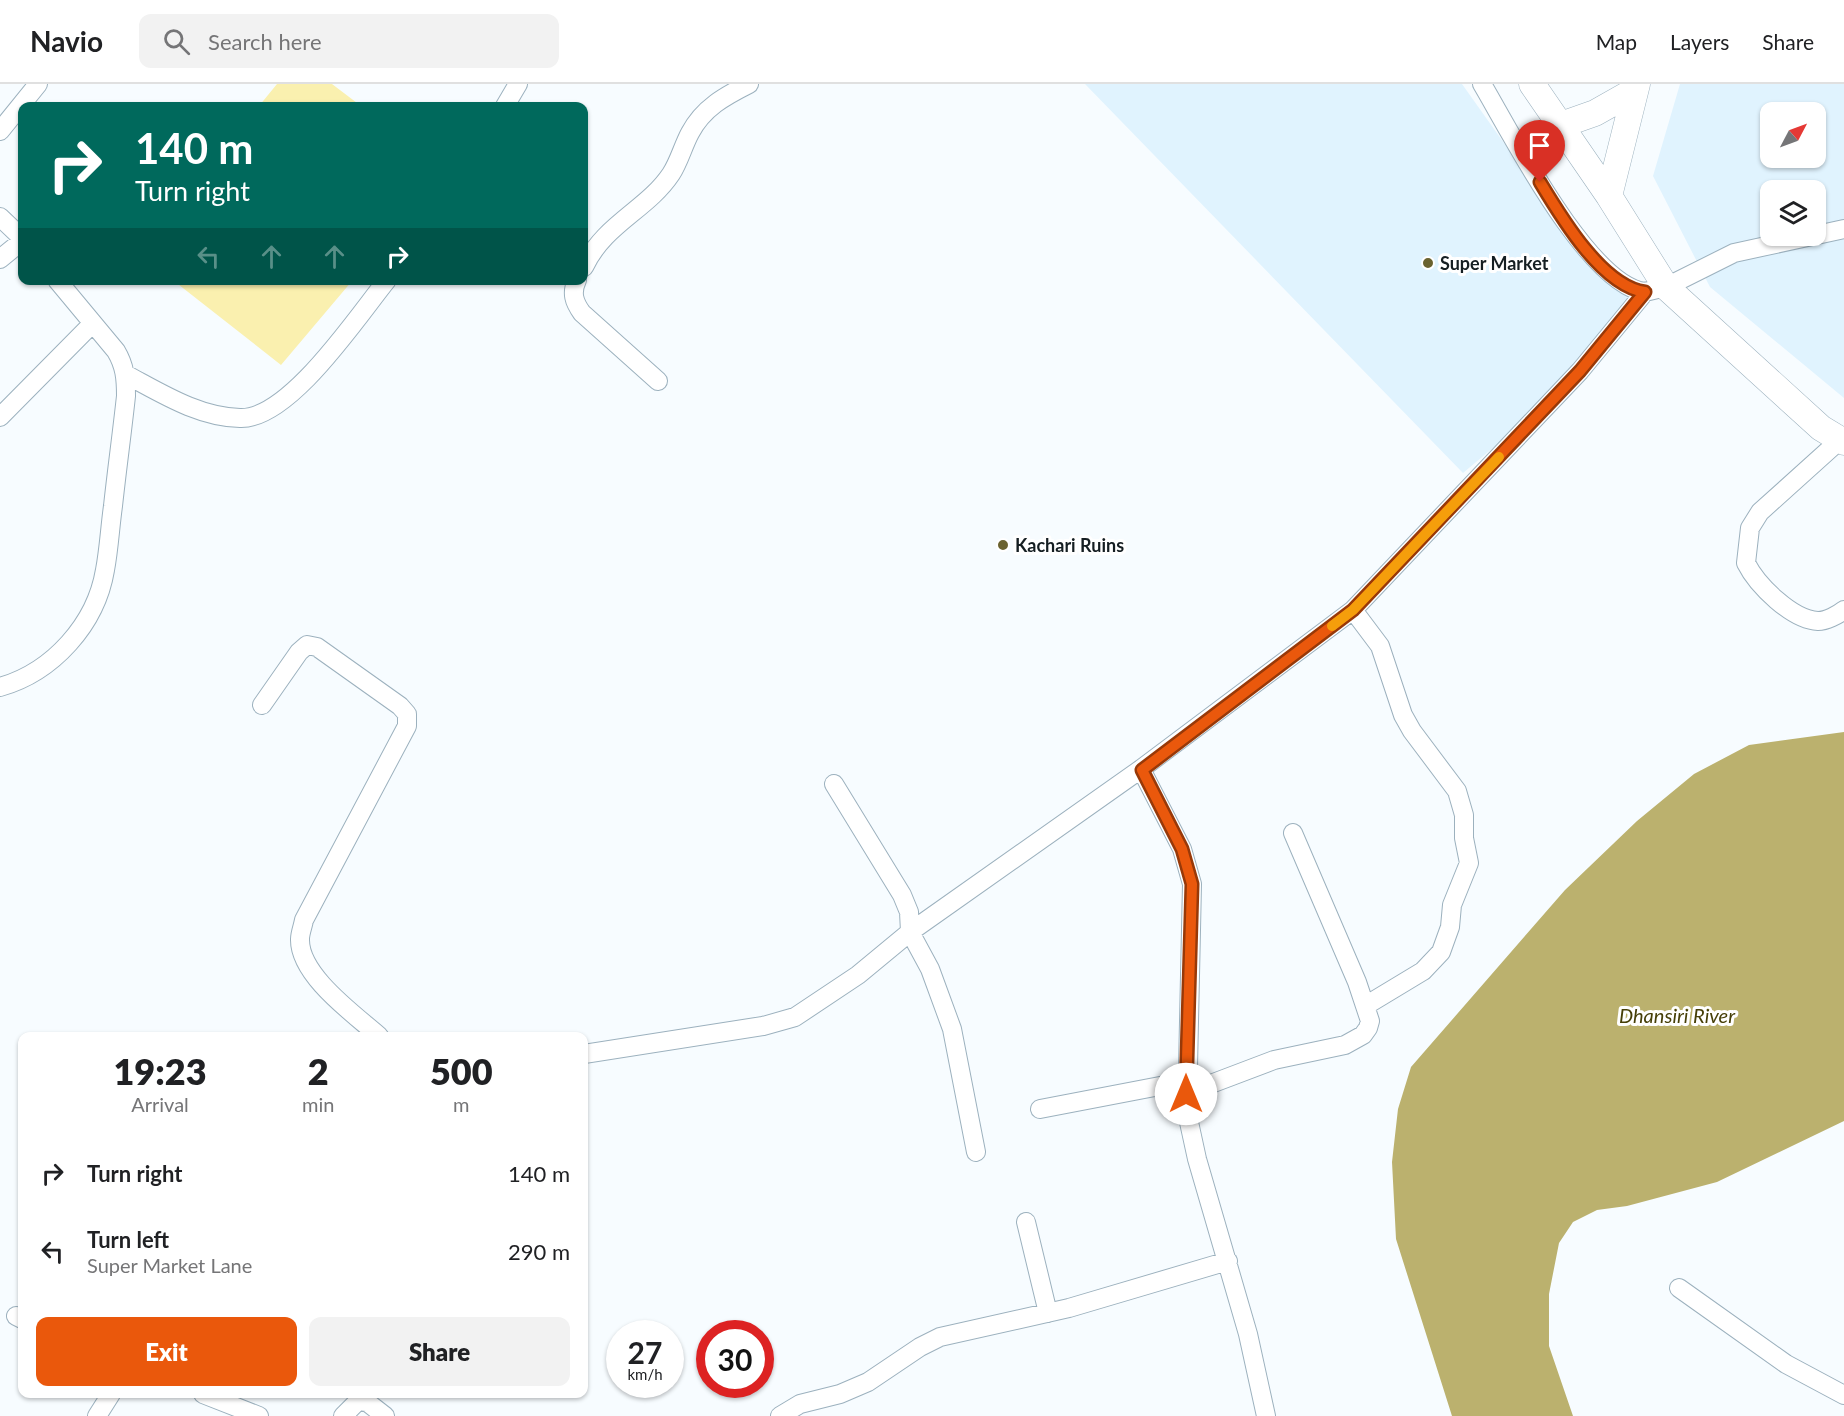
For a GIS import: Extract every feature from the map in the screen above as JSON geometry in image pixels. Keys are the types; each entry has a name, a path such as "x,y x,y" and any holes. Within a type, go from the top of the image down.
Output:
{"main road":[{"path":"1532,84 1609,196 1656,290 1821,428 1842,441"},
{"path":"1609,196 1635,87"},
{"path":"1561,125 1595,113 1635,87"}],"street":[{"path":"23,102 38,84"},
{"path":"507,102 518,84"},
{"path":"588,258 592,249 671,175 691,130 704,112 724,97 749,84"},
{"path":"1482,84 1564,221 1615,278 1626,287 1656,290"},
{"path":"0,131 18,109"},
{"path":"0,217 18,236"},
{"path":"588,1053 763,1026 795,1017 858,975 910,932 1142,770 1353,610 1656,290 1734,254 1844,229"},
{"path":"0,258 18,243"},
{"path":"0,687 39,669 60,652 81,629 96,602 105,571 126,396 126,374 123,362 116,351 61,285"},
{"path":"126,374 199,411 242,419 276,407 310,376 383,285"},
{"path":"575,285 574,303 582,313 658,381"},
{"path":"0,417 92,324"},
{"path":"1842,441 1760,512 1750,528 1746,563 1769,594 1800,615 1818,621 1844,610"},
{"path":"1353,610 1380,646 1403,715 1412,731 1457,791 1464,815 1464,838 1469,863 1452,905 1450,927 1441,952 1423,971 1365,1006"},
{"path":"262,705 299,652 307,645 317,647 400,706 407,714 407,726 304,920 300,940 304,956 322,985 375,1032"},
{"path":"1142,770 1182,849 1192,884 1187,1113 1197,1159 1228,1261 1266,1416"},
{"path":"834,784 902,895 909,912 910,932 930,969 952,1029 976,1152"},
{"path":"1040,1109 1186,1087 1274,1060 1346,1045 1363,1035 1370,1021 1365,1006 1293,833"},
{"path":"1026,1222 1048,1313"},
{"path":"780,1416 800,1404 840,1394 868,1382 920,1347 940,1337 1048,1313 1228,1261"},
{"path":"1678,1288 1786,1364 1844,1395"},
{"path":"97,1416 108,1398"},
{"path":"213,1398 259,1416"},
{"path":"343,1416 358,1401 367,1402 385,1416"}],"shaded area":[{"path":"277,84 332,84 356,102 262,102"},
{"name":"Super Market","path":"1085,84 1462,84 1573,240 1634,294 1545,404 1463,473"},
{"path":"1680,84 1844,84 1844,398 1710,287 1653,176"},
{"path":"179,285 349,285 281,365"}],"water":[{"name":"Dhansiri River","path":"1844,732 1844,1121 1717,1182 1627,1206 1597,1210 1573,1222 1559,1243 1549,1294 1549,1346 1573,1416 1452,1416 1396,1239 1392,1162 1398,1109 1411,1067 1565,890 1637,821 1694,774 1749,745"}],"slow traffic":[{"path":"1332,626 1353,610 1499,457"}],"place":[{"name":"Super Market","path":"1428,263"},
{"name":"Kachari Ruins","path":"1003,545"}],"route":[{"path":"1186,1094 1192,884 1182,849 1142,770 1353,610 1580,371 1645,292 1626,287 1586,248 1564,221 1540,182"}]}
